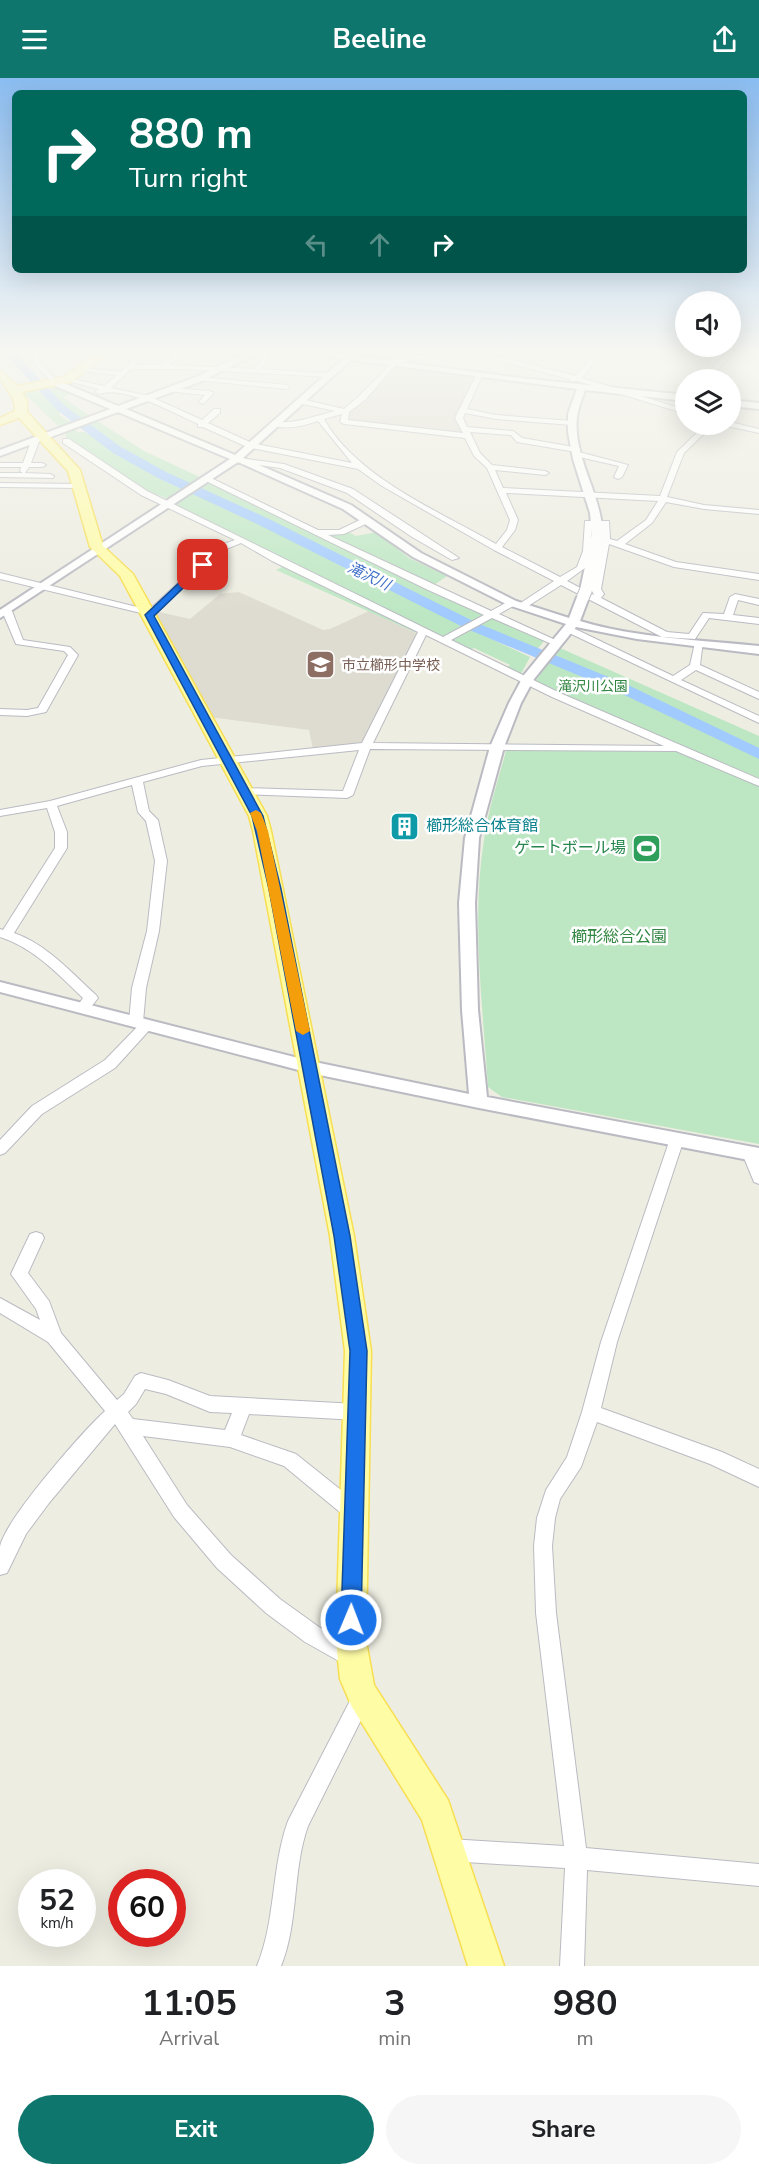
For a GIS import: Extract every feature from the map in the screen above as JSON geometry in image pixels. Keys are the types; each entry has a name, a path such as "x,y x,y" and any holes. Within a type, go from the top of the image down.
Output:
{"main road":[{"path":"48,438 69,462 77,481 92,537 100,550 126,574 227,759 262,831 342,1236 358,1351 351,1641 356,1679 363,1696 425,1791 436,1812 486,1966"}],"street":[{"path":"0,453 40,438"},
{"path":"22,476 26,465 45,438"},
{"path":"188,438 317,492 367,520 417,555 517,604 570,626 674,680 759,720"},
{"path":"233,438 250,445 360,467"},
{"path":"0,712 27,713 42,710 73,655 68,649 19,642 4,613 238,459 258,438"},
{"path":"335,438 360,467 372,490 415,536 455,558"},
{"path":"469,438 477,454 489,467 514,520 511,530 497,548"},
{"path":"518,438 624,465 618,477"},
{"path":"479,1102 470,1010 467,903 472,838 507,719 528,680 570,626 585,593 596,549 597,523 575,438"},
{"path":"620,543 649,524 663,499 676,459 695,438"},
{"path":"66,441 144,493 242,540 275,559 528,680 680,750 759,783"},
{"path":"238,459 281,466 350,491 372,490 497,548 665,635 692,638 706,615 759,621"},
{"path":"0,465 42,465"},
{"path":"489,467 545,473"},
{"path":"0,475 77,481"},
{"path":"0,485 77,481"},
{"path":"206,481 490,616 555,644"},
{"path":"501,490 663,499 704,507 759,512"},
{"path":"317,533 341,532 367,520"},
{"path":"446,640 581,568 587,551 588,523 606,524 606,540 596,589 599,594 596,598"},
{"path":"0,576 148,614 221,549 242,540"},
{"path":"606,540 620,543 674,564 759,577"},
{"path":"728,617 735,597 759,602"},
{"path":"570,626 759,650"},
{"path":"243,791 347,795 366,746 423,631"},
{"path":"674,680 695,666 700,643"},
{"path":"695,666 759,696"},
{"path":"738,686 745,683 759,684"},
{"path":"0,813 51,804 201,763 366,746 680,750"},
{"path":"0,1149 38,1110 110,1064 141,1023 139,988 153,931 161,861 152,820 144,812 140,800 138,782"},
{"path":"51,804 63,839 62,848 3,934 23,942 46,956 91,998 83,1008"},
{"path":"2,992 83,1008 310,1066 479,1102 754,1154 759,1178"},
{"path":"572,1966 576,1858 546,1613 543,1546 552,1496 575,1461 591,1412 609,1342 677,1139"},
{"path":"36,1238 19,1274 43,1306 54,1337"},
{"path":"0,1305 54,1337 122,1419 146,1462 183,1516 208,1546 249,1586 300,1626 353,1658"},
{"path":"122,1419 141,1381 160,1383 190,1398 210,1404 357,1412"},
{"path":"230,1439 244,1406"},
{"path":"591,1412 716,1458 759,1478"},
{"path":"0,1566 19,1528 42,1497 102,1425 122,1419 230,1439 290,1460 354,1512"},
{"path":"269,1966 278,1937 291,1843 299,1821 363,1696"},
{"path":"449,1850 576,1858 759,1875"}],"shaded area":[{"path":"239,592 323,630 369,611 418,634 364,743 313,749 309,730 209,717 151,615 155,611 190,619 220,594"}],"green space":[{"path":"67,438 95,438 184,490 170,500 146,490"},
{"path":"107,438 124,438 144,451 202,478 191,486"},
{"path":"209,482 316,534 347,531 356,536 377,532 409,558 447,576 431,587 486,616 473,623 294,536 295,534 200,490"},
{"path":"194,489 430,605 459,620 467,629 443,641 170,504"},
{"path":"286,565 421,632 419,634 276,570"},
{"name":"滝沢川公園","path":"490,617 544,641 536,651 478,625"},
{"name":"滝沢川公園","path":"470,629 530,657 521,674 506,668 510,665 474,648 468,651 448,641"},
{"name":"滝沢川公園","path":"560,648 759,736 759,778 585,706 535,681"},
{"name":"櫛形総合公園","path":"509,749 682,752 759,784 759,1144 502,1097 488,1087 479,963 478,901 486,829 506,751"}],"waterway":[{"name":"滝沢川","path":"101,438 117,450 162,475 264,522 472,626 622,688 759,754"}],"slow traffic":[{"path":"256,813 262,831 303,1031"}],"place":[{"name":"市立櫛形中学校","path":"321,665"},
{"name":"櫛形総合体育館","path":"405,826"},
{"name":"ゲートボール場","path":"647,848"}],"route":[{"path":"203,565 149,615 258,816 275,889 342,1236 358,1351 351,1620"}]}
